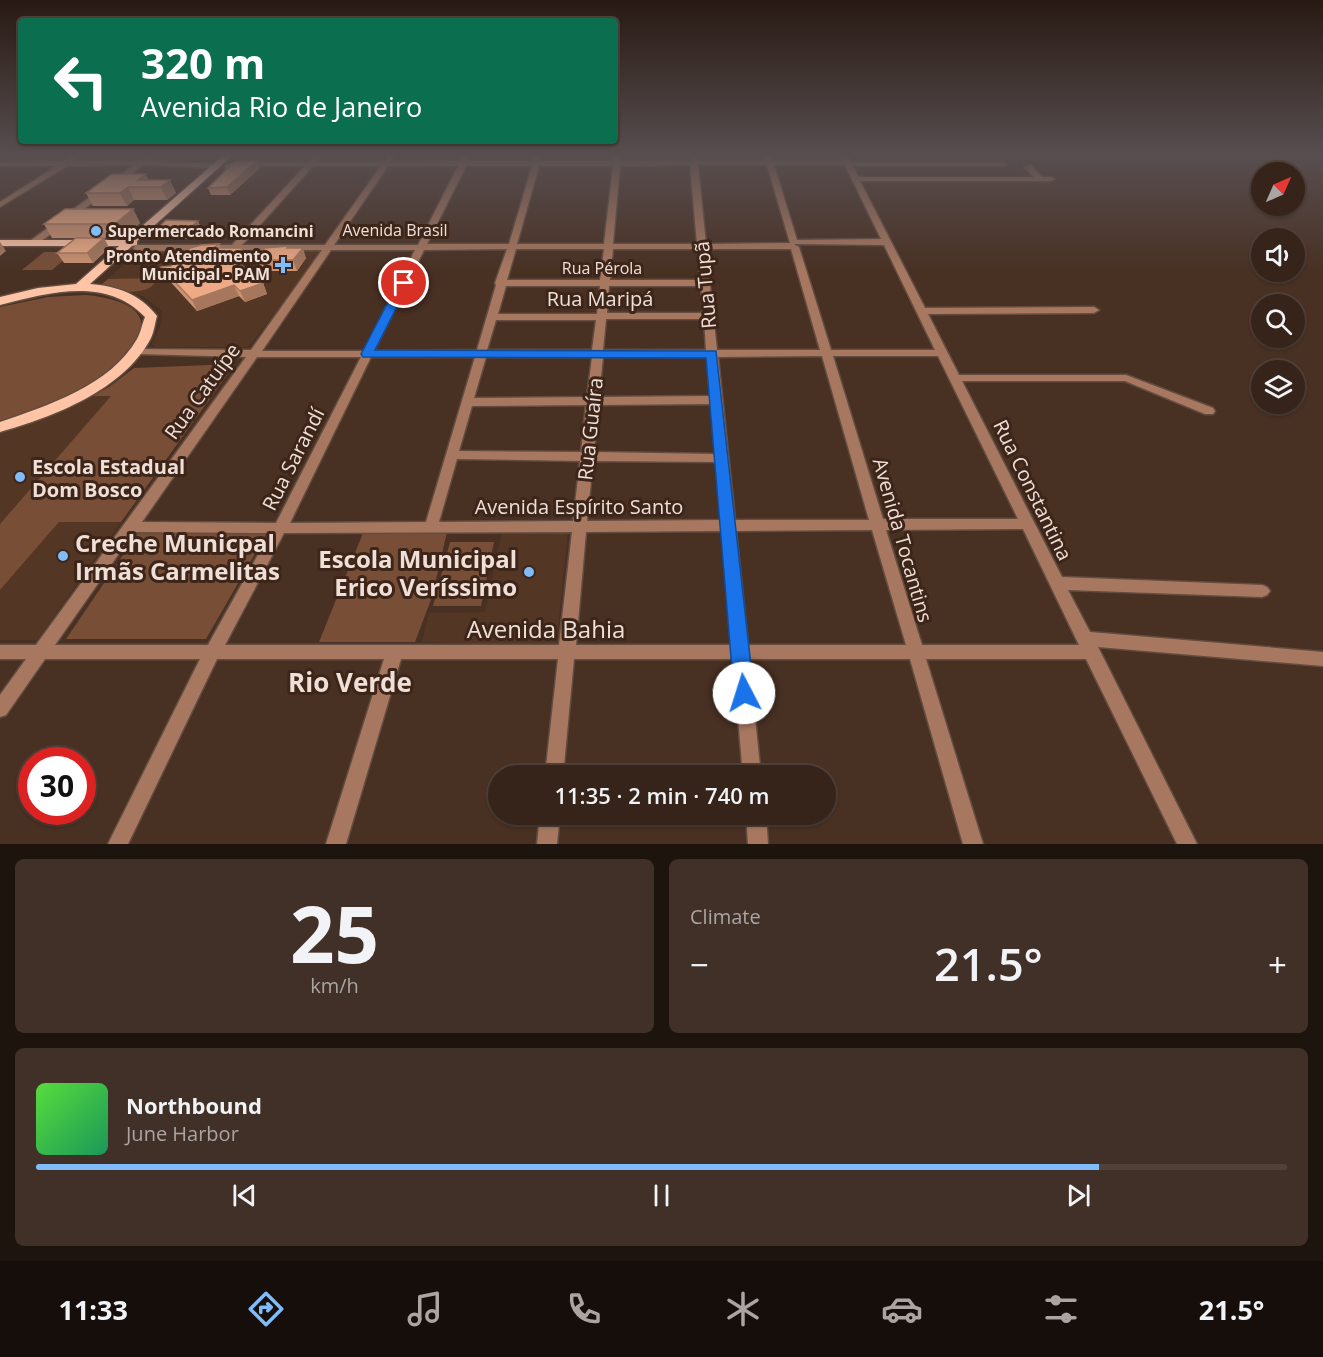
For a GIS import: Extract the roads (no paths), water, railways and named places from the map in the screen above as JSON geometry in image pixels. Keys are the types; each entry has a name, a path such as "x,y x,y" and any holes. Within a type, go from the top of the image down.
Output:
{"main road":[{"path":"77,289 133,245 191,193"},
{"name":"Avenida Brasil","path":"0,243 133,245"},
{"path":"94,288 133,245"},
{"name":"Avenida Brasil","path":"0,248 133,245"},
{"path":"0,301 48,291 94,288 136,298 151,316 149,330 134,354 83,393 0,427"}],"street":[{"path":"0,205 18,193"},
{"path":"33,243 101,193"},
{"path":"236,245 283,193"},
{"name":"Rua Catuípe","path":"0,709 253,355 365,193"},
{"name":"Rua Sarandí","path":"118,844 212,653 280,528 448,193"},
{"path":"432,527 527,193"},
{"name":"Rua Guaíra","path":"555,765 614,193"},
{"name":"Rua Tupã","path":"696,193 726,525 751,765"},
{"name":"Avenida Tocantins","path":"779,193 973,844"},
{"name":"Rua Constantina","path":"863,193 944,353 1186,844"},
{"name":"Avenida Brasil","path":"133,245 889,244"},
{"name":"Rua Pérola","path":"500,283 705,283"},
{"path":"922,311 1094,310"},
{"name":"Rua Maripá","path":"492,317 708,316"},
{"path":"134,354 944,353"},
{"path":"956,378 1126,378 1209,411"},
{"path":"469,402 716,400"},
{"path":"452,455 721,458"},
{"name":"Avenida Espírito Santo","path":"130,526 280,528 878,523 1028,524"},
{"path":"1057,583 1262,591"},
{"name":"Avenida Bahia","path":"0,652 915,651 1089,645 1323,659"},
{"path":"336,844 395,651"},
{"path":"547,844 549,825"},
{"path":"757,825 759,844"}],"place":[{"name":"Supermercado Romancini","path":"96,231"},
{"name":"Pronto Atendimento Municipal - PAM","path":"283,265"},
{"name":"Escola Estadual Dom Bosco","path":"20,477"},
{"name":"Creche Municpal Irmãs Carmelitas","path":"63,556"},
{"name":"Escola Municipal Erico Veríssimo","path":"529,572"}],"district":[{"name":"Rio Verde","path":"350,682"}]}
